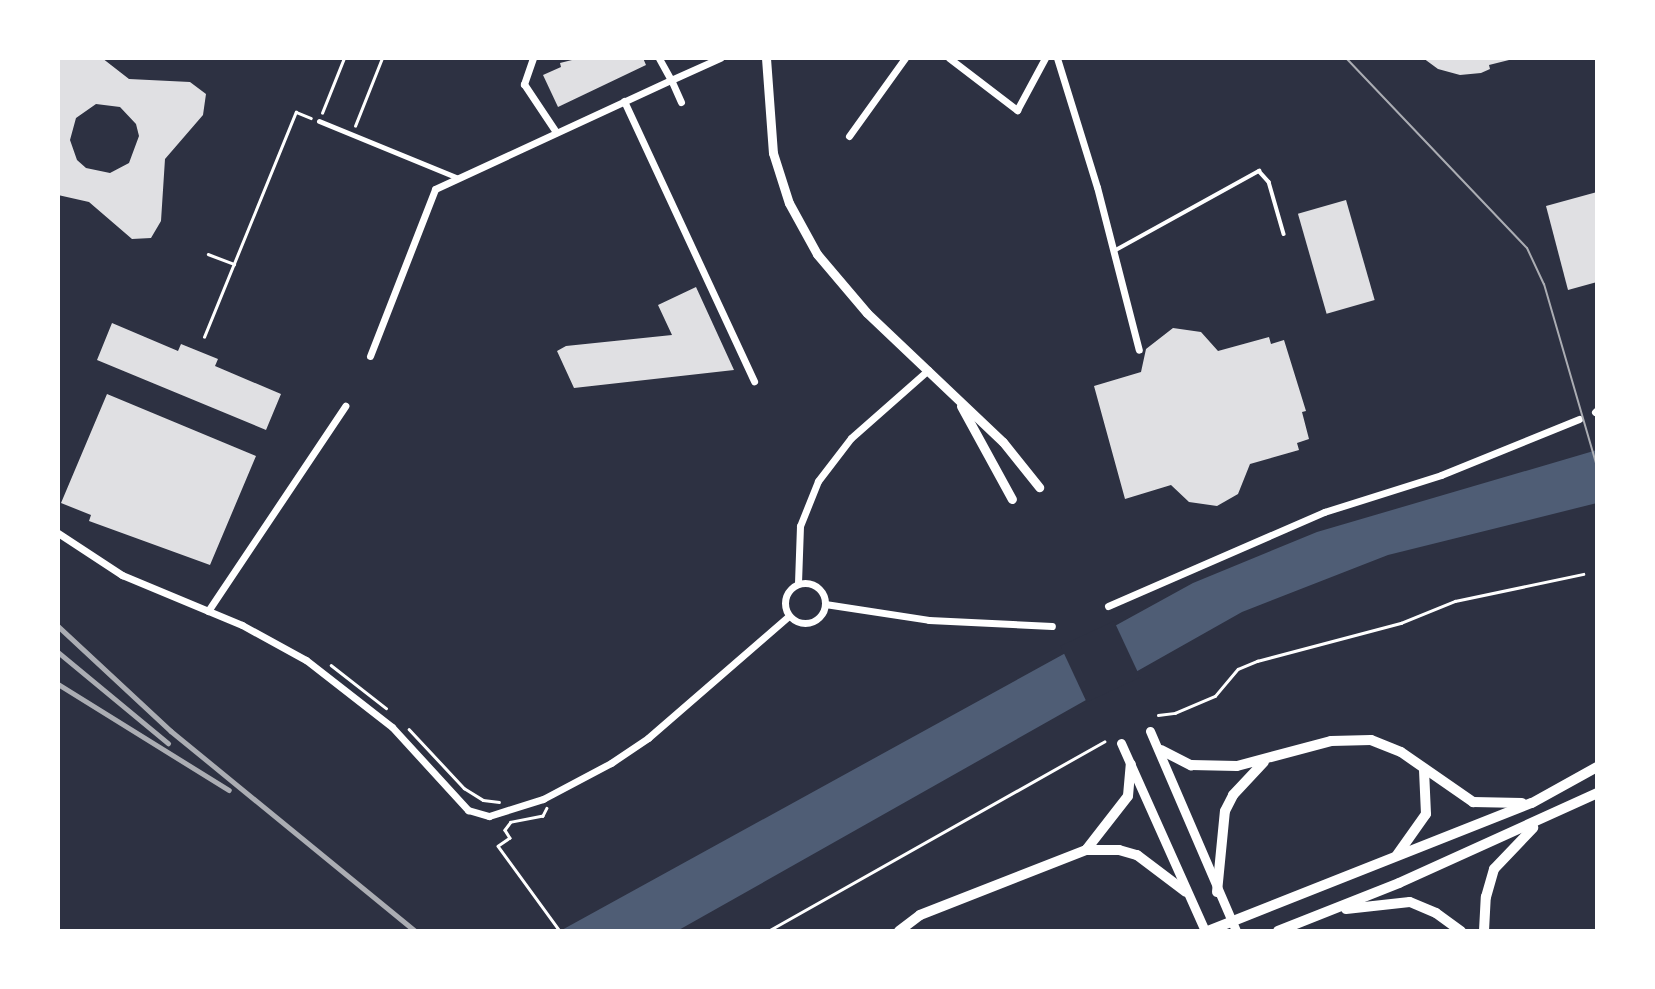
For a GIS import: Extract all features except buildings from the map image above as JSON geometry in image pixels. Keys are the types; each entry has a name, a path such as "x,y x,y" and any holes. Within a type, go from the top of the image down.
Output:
{"main road":[{"path":"1161,750 1172,759 1198,766 1264,762 1311,746 1356,739 1396,749 1423,770 1476,803 1532,803"},
{"path":"1217,892 1225,811 1233,795 1264,762"},
{"path":"1086,850 1128,796 1131,764"},
{"path":"1207,931 1532,803 1597,767"},
{"path":"1391,860 1425,818 1428,796 1423,770"},
{"path":"1278,931 1540,821 1597,793"},
{"path":"1484,931 1486,897 1496,864 1540,821"},
{"path":"899,931 920,915 1086,850 1119,849 1137,855 1186,892"},
{"path":"1329,911 1410,902 1436,913 1461,931"}],"street":[{"path":"533,58 524,85 556,132"},
{"path":"659,58 681,102"},
{"path":"370,356 436,189 720,58"},
{"path":"766,58 773,153 797,221 843,288 1003,442 1039,487"},
{"path":"849,136 905,58"},
{"path":"948,58 1017,110 1045,58"},
{"path":"1057,58 1139,350"},
{"path":"624,101 754,381"},
{"path":"319,121 460,179"},
{"path":"825,604 813,621 801,623 789,616 785,597 798,583 800,526 818,481 852,438 928,370"},
{"path":"956,398 1012,499"},
{"path":"208,611 345,406"},
{"path":"1108,606 1324,512 1441,475 1579,419"},
{"path":"58,533 122,575 208,611 306,660 348,690 412,747 468,810 489,816 543,799 611,764 659,729 789,616"},
{"path":"798,583 817,586 825,604"},
{"path":"825,604 929,620 1052,626"},
{"path":"1150,731 1161,750 1217,892 1236,931"},
{"path":"1121,743 1186,892 1207,931"}],"lane":[{"path":"1112,251 1259,171 1268,178 1284,234"}],"path":[{"path":"204,337 296,112 319,121 344,58"},
{"path":"352,134 382,58"},
{"path":"208,254 235,264"},
{"path":"1158,715 1175,713 1215,696 1238,669 1257,661 1401,623 1455,601 1583,575"},
{"path":"768,931 1104,741"},
{"path":"547,807 543,816 511,822 505,830 510,838 498,846 561,931"}],"water":[{"path":"1597,450 1597,503 1388,555 1242,612 677,931 560,931 1193,583 1317,532"}],"pier":[{"path":"1114,621 1140,677 1087,702 1061,646"}],"tram line":[{"path":"1346,58 1527,248 1544,284 1597,467"}],"railway":[{"path":"58,626 171,731 415,931"},
{"path":"58,652 168,743"},
{"path":"58,684 229,790"}]}
